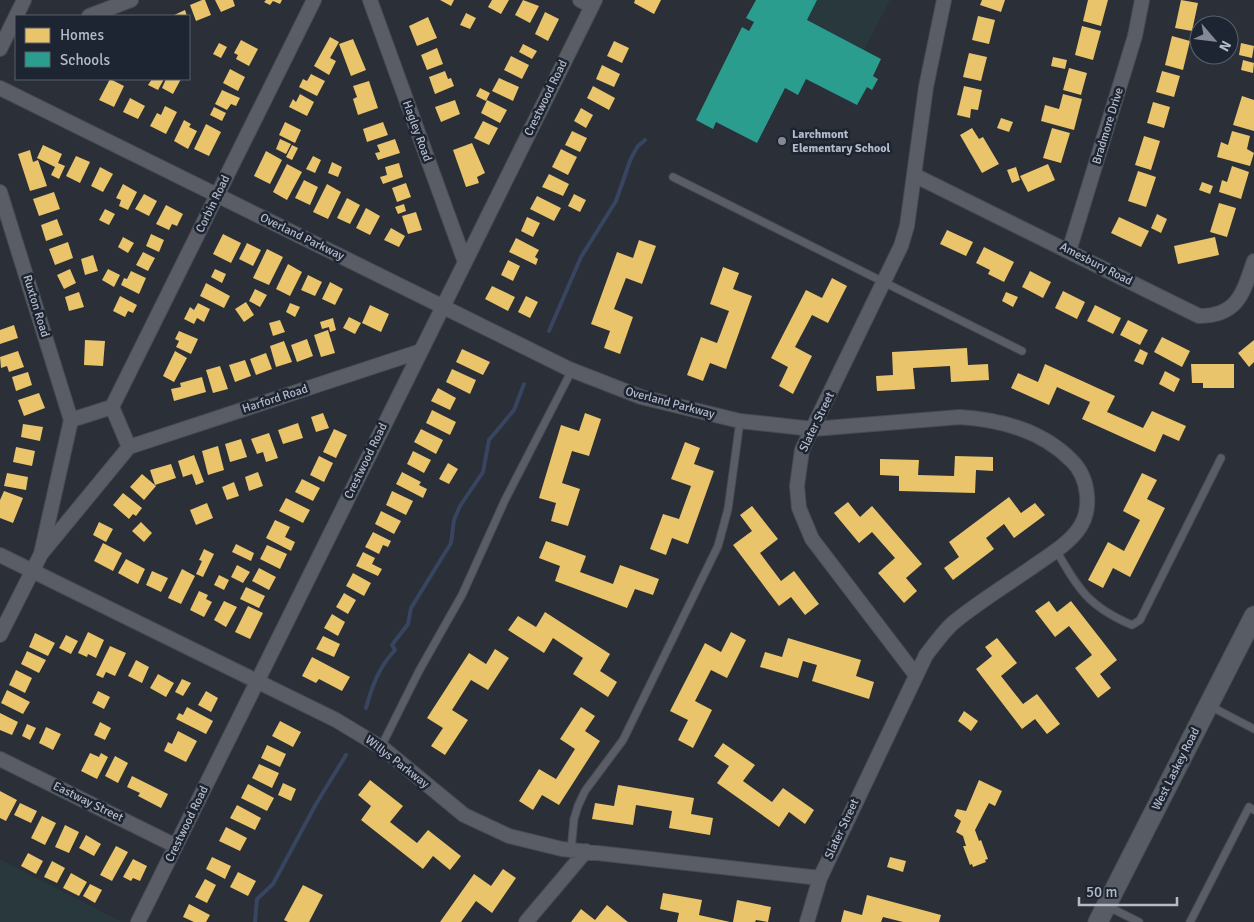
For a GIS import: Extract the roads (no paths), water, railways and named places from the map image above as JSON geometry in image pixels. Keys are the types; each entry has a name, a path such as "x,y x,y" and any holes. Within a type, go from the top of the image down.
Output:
{"main road":[{"name":"West Laskey Road","path":"1102,914 1254,616"}],"street":[{"path":"19,15 24,0"},
{"path":"92,15 131,0"},
{"name":"Corbin Road","path":"112,408 314,0"},
{"name":"Hagley Road","path":"370,0 465,262"},
{"name":"Slater Street","path":"807,922 820,878 915,674 812,539 802,520 797,486 799,463 813,429 885,284 907,226 926,87 944,0"},
{"name":"Bradmore Drive","path":"1069,251 1132,45 1142,0"},
{"name":"Crestwood Road","path":"138,922 443,307 589,2"},
{"path":"0,49 13,32"},
{"name":"Overland Parkway","path":"0,88 572,370 641,397 740,420 813,429 960,417 1009,424 1052,444 1074,462 1086,488 1087,511 1078,530 1056,550 952,624 926,655 915,674"},
{"name":"Amesbury Road","path":"914,175 1199,316 1215,316 1230,310 1238,300 1254,261"},
{"name":"Ruxton Road","path":"0,192 71,420"},
{"name":"Harford Road","path":"129,447 421,351"},
{"path":"0,635 40,554 71,420 112,408 129,447 40,554"},
{"name":"Willys Parkway","path":"0,555 336,720 381,747 464,815 509,836 536,844 571,850 820,878"},
{"name":"Eastway Street","path":"0,759 176,846"},
{"path":"526,922 586,851"}],"lane":[{"path":"673,177 1022,351"},
{"path":"381,747 419,671 462,595 505,500 572,370"},
{"path":"571,850 574,819 585,791 623,740 718,546 728,509 740,420"},
{"path":"1056,550 1071,578 1090,602 1111,616 1132,625 1140,620 1221,458"},
{"path":"1209,706 1254,729"},
{"path":"1190,922 1249,807 1254,810"},
{"path":"1102,914 1139,922"}],"waterway":[{"path":"549,331 581,257 616,201 631,158 638,146 645,140"},
{"path":"366,708 377,677 395,650 392,645 408,624 411,608 451,543 454,520 460,506 483,472 489,440 514,410 524,384"},
{"path":"255,922 257,899 273,884 316,804 346,755"}],"place":[{"name":"Larchmont Elementary School","path":"782,141"}]}
